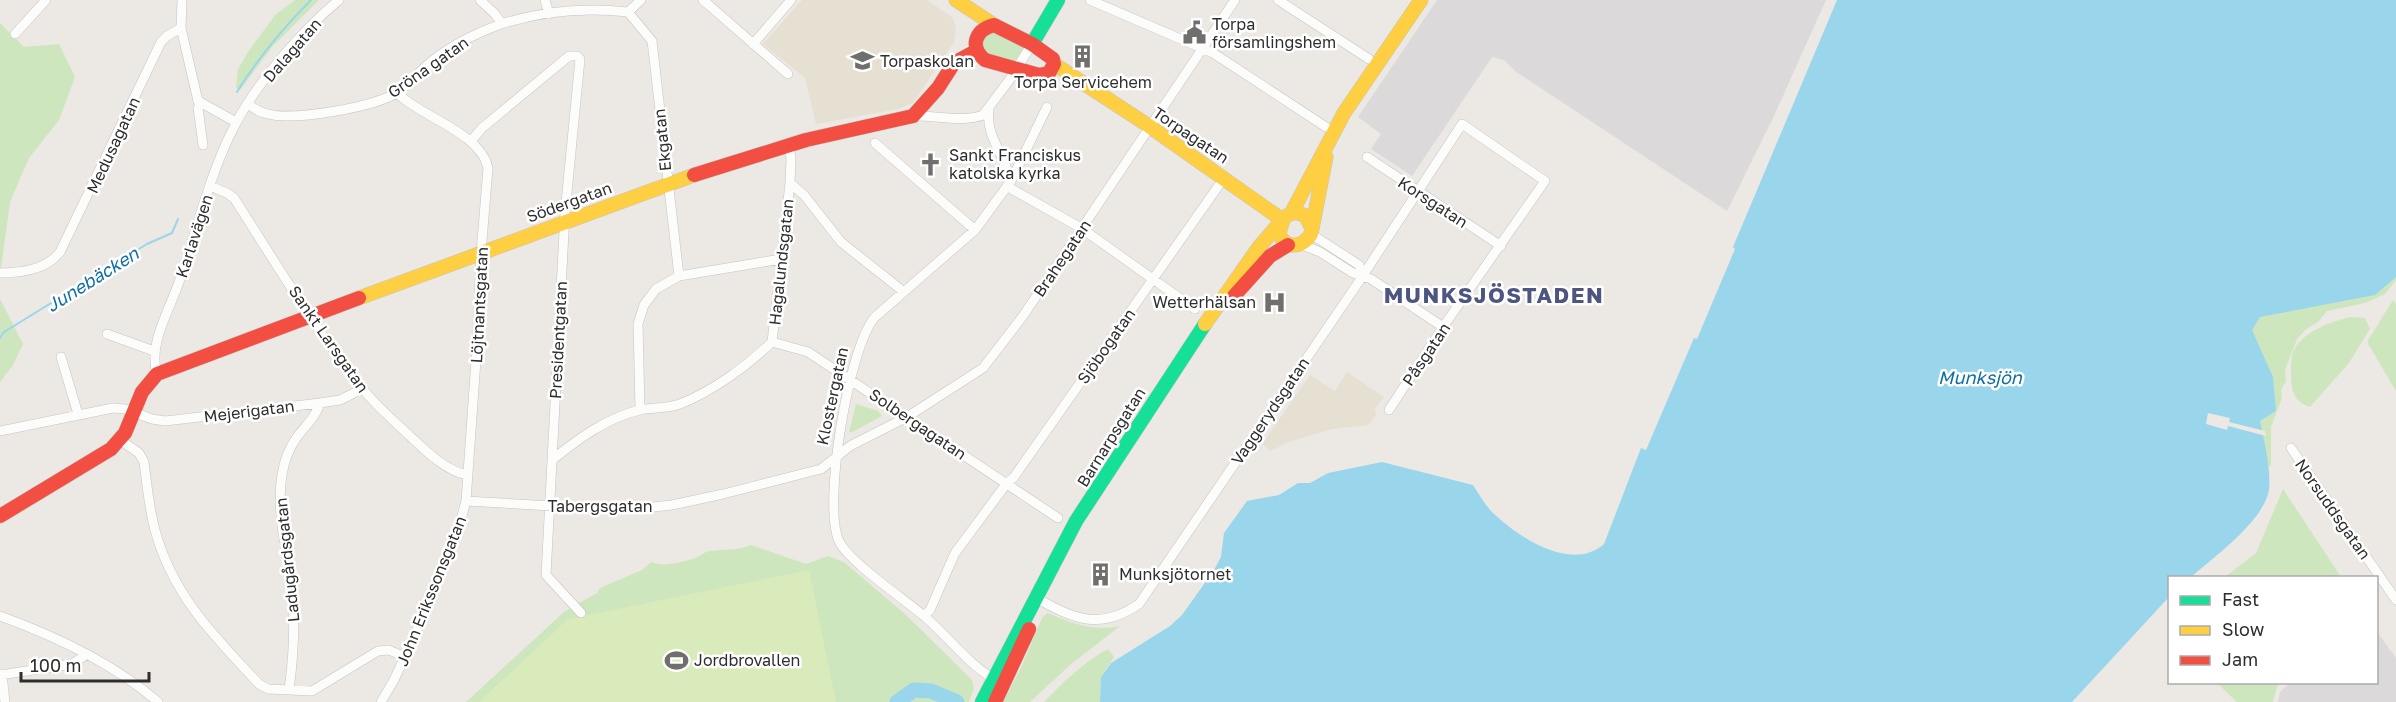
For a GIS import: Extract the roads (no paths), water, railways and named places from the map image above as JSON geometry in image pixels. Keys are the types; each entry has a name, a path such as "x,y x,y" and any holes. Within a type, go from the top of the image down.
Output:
{"street":[{"path":"15,34 46,0"},
{"path":"182,0 181,28 195,91 201,103 236,122"},
{"name":"Dalagatan","path":"248,104 298,39 339,0"},
{"path":"480,0 502,24"},
{"path":"545,0 549,14"},
{"path":"628,12 641,0"},
{"path":"703,0 788,74"},
{"path":"753,44 791,0"},
{"path":"913,116 929,115 966,119 983,115 989,110 1017,69 1058,0"},
{"path":"1090,0 1213,53 1330,128"},
{"name":"Brahegatan","path":"835,459 850,446 907,417 982,368 1023,316 1235,0"},
{"path":"1278,0 1368,59"},
{"name":"Barnarpsgatan","path":"989,701 1076,521 1216,307 1259,247 1305,195 1330,128 1421,0"},
{"path":"913,116 928,102 954,63 976,51 974,42 976,35 988,27 962,2"},
{"name":"Gröna gatan","path":"248,104 258,112 271,115 319,113 358,106 397,93 424,68 446,52 502,24 549,14 577,4 628,12"},
{"name":"Ekgatan","path":"628,12 652,40 679,276"},
{"name":"Torpagatan","path":"988,27 1032,44 1053,59 1054,64 1284,219"},
{"name":"Medusagatan","path":"0,273 21,271 46,264 60,252 161,42 166,36 181,28"},
{"name":"Torpagatan","path":"976,51 985,60 1040,75 1080,81"},
{"name":"Presidentgatan","path":"471,141 482,128 568,56 577,56 580,62 564,222 546,575 581,613"},
{"path":"1040,75 1049,73 1054,64"},
{"path":"397,93 402,99 471,141"},
{"path":"201,103 198,108 203,145"},
{"name":"Karlavägen","path":"157,374 154,351 180,281 210,186 236,122 248,104"},
{"name":"Klostergatan","path":"998,682 981,672 924,616 846,552 839,543 832,516 835,459 851,379 865,329 875,316 975,231 1010,184 1047,107"},
{"path":"989,110 987,120 1007,163 1010,184 1082,228 1195,309"},
{"name":"Södergatan","path":"157,374 667,183 789,145 913,116"},
{"name":"Vaggerydsgatan","path":"1039,600 1076,618 1093,620 1115,617 1139,604 1363,275 1462,124 1545,181"},
{"name":"Barnarpsgatan","path":"1312,231 1330,128"},
{"name":"Löjtnantsgatan","path":"466,475 488,168 487,161 471,141"},
{"path":"875,143 975,231"},
{"name":"Hagalundsgatan","path":"552,460 597,428 640,410 667,407 693,398 725,378 772,342 790,183 789,145"},
{"name":"Korsgatan","path":"1367,157 1501,246"},
{"name":"Sjöbogatan","path":"924,616 930,609 955,553 1007,483 1014,477 1224,178"},
{"name":"Påsgatan","path":"1389,410 1443,327 1545,181"},
{"path":"790,183 804,195 841,242 904,292"},
{"name":"Sankt Larsgatan","path":"210,186 234,198 362,389 424,449 449,468 466,475"},
{"path":"1363,275 1359,265 1312,231 1306,216 1284,219 1280,237 1295,245 1320,252 1353,273 1363,275 1443,327"},
{"path":"1295,245 1308,240 1312,231"},
{"name":"Barnarpsgatan","path":"1039,600 1072,539 1238,290 1270,256 1295,245"},
{"path":"640,410 637,333 641,314 656,289 679,276 781,259"},
{"path":"107,334 154,351"},
{"name":"Solbergagatan","path":"772,342 808,352 1058,518"},
{"path":"61,357 78,414"},
{"path":"0,516 101,456 120,440 142,392 157,374"},
{"name":"Mejerigatan","path":"0,430 113,408 165,421 340,400 362,389"},
{"name":"Ladugårdsgatan","path":"289,690 294,654 294,616 280,519 281,478 288,452 314,416 320,403"},
{"path":"120,440 139,453 144,462 152,516 159,543 167,566 190,608 259,684 268,689 312,691 378,651 389,651 405,657"},
{"name":"Norsuddsgatan","path":"2291,448 2396,600"},
{"name":"Tabergsgatan","path":"466,501 603,509 672,505 822,469 835,459"},
{"name":"John Erikssonsgatan","path":"381,702 405,657 457,534 466,501 466,475"},
{"path":"0,616 41,632 86,655 139,686 158,702"},
{"path":"5,702 1,674 72,664 86,655"}],"water":[{"name":"Munksjön","path":"1837,0 2396,0 2396,277 2375,295 2260,317 2252,330 2273,377 2276,411 2260,421 2269,472 2266,501 2249,525 2225,549 2192,576 2168,576 2168,598 2072,702 1100,702 1101,677 1111,663 1170,626 1182,615 1214,570 1221,557 1224,533 1247,501 1279,495 1298,483 1310,483 1328,473 1382,462 1473,485 1484,503 1503,522 1530,541 1545,548 1576,555 1591,552 1604,544 1641,448 1646,450 1694,338 1697,339 1735,249 1733,247"}],"waterway":[{"name":"Junebäcken","path":"237,92 271,44 311,0"},
{"name":"Junebäcken","path":"0,338 4,332 147,244 172,233 178,219"},
{"path":"897,702 914,690 931,691 957,702"}],"place":[{"name":"Torpa församlingshem","path":"1194,33"},
{"name":"Torpa Servicehem","path":"1083,57"},
{"name":"Torpaskolan","path":"862,61"},
{"name":"Sankt Franciskus katolska kyrka","path":"931,164"},
{"name":"Wetterhälsan","path":"1274,302"},
{"name":"Munksjötornet","path":"1101,574"},
{"name":"Jordbrovallen","path":"676,660"}],"district":[{"name":"MUNKSJÖSTADEN","path":"1494,294"}]}
